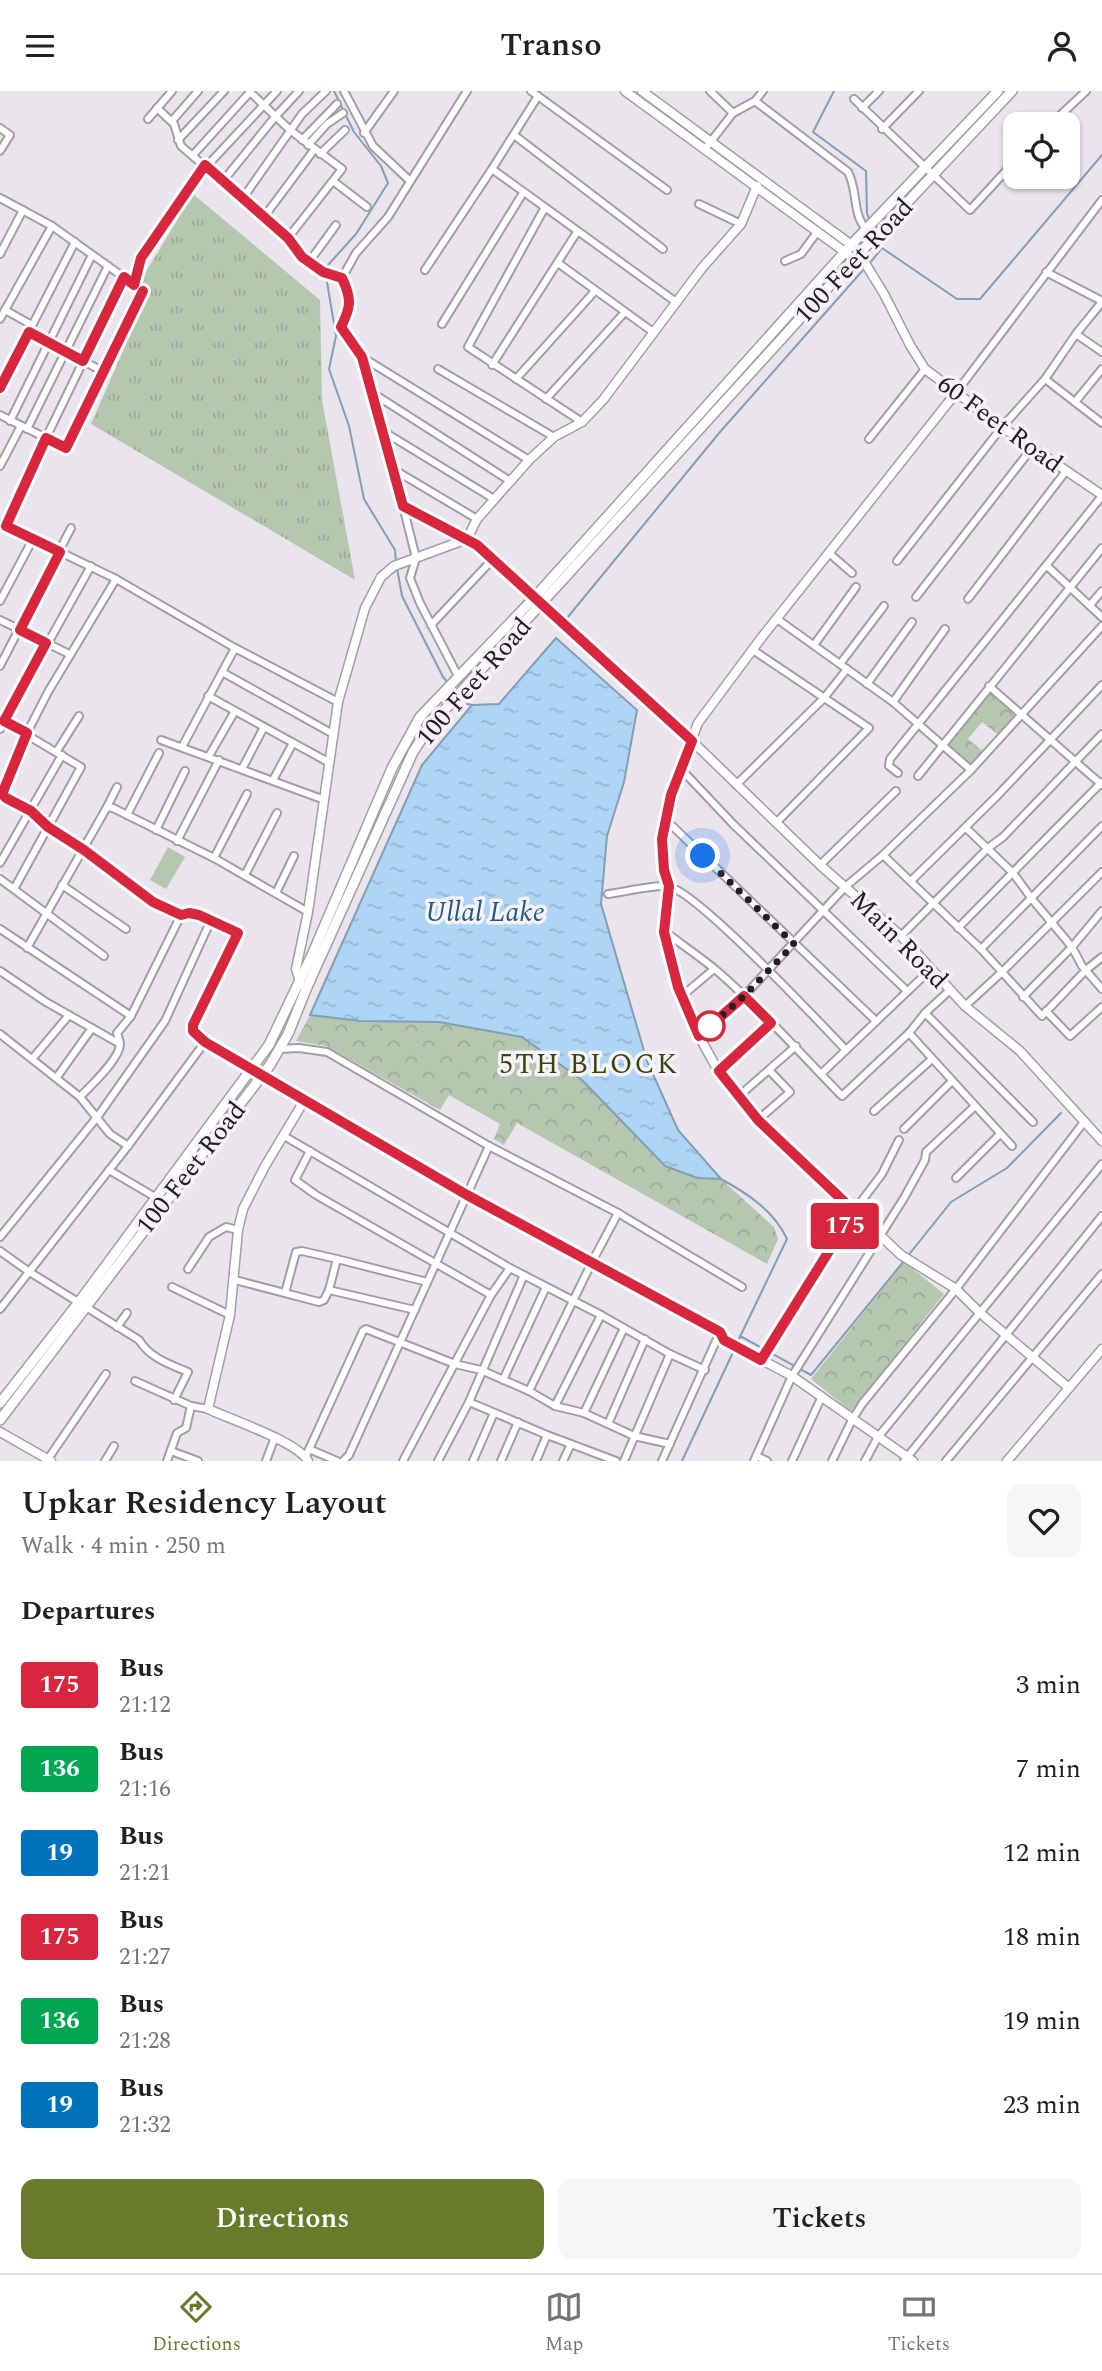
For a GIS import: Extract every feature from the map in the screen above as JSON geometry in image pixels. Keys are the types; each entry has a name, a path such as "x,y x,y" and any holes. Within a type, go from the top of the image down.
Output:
{"main road":[{"name":"100 Feet Road","path":"0,1403 82,1304 262,1075 279,1049 288,1034 303,985 402,747 421,717 538,602 876,235 998,91"},
{"name":"100 Feet Road","path":"0,1420 155,1197 279,1028 303,985 413,752 430,726 869,225 929,172 1012,91"}],"street":[{"path":"148,119 172,91"},
{"path":"172,121 198,91"},
{"path":"178,140 224,91"},
{"path":"193,155 250,91 290,130 342,169 288,238"},
{"path":"134,285 141,258 206,166 276,91"},
{"path":"223,181 299,91"},
{"path":"243,198 307,108 326,91"},
{"path":"344,91 373,146 410,181"},
{"path":"364,133 394,91"},
{"path":"342,278 356,253 388,217 467,91"},
{"path":"531,91 667,190"},
{"path":"625,91 708,145 857,255"},
{"path":"642,91 757,186 818,231 849,248"},
{"path":"710,91 733,113"},
{"path":"708,145 733,113 755,101 763,91"},
{"path":"862,108 879,91"},
{"path":"882,129 919,91"},
{"path":"1064,112 1086,91"},
{"path":"425,270 538,96"},
{"path":"854,99 882,129 970,211 1003,174"},
{"path":"755,101 848,172 854,182 859,222 869,225"},
{"path":"311,147 337,104"},
{"path":"157,108 172,121 178,140 288,238 297,253 326,273 342,278"},
{"path":"264,217 327,124 343,113"},
{"path":"0,128 10,135 0,151"},
{"path":"311,147 345,130"},
{"path":"514,135 663,249"},
{"path":"492,169 676,302"},
{"path":"333,181 367,207"},
{"path":"303,985 296,969 320,837 338,702 365,608 381,577 394,566 467,539 477,519 529,460 554,437 582,422 603,400 676,302 741,225 757,186"},
{"path":"442,324 523,193"},
{"path":"0,198 52,226 143,291 66,448 0,415"},
{"path":"1069,1388 979,1312 956,1289 901,1255 758,1120 719,1071 699,1036 682,996 664,932 669,886 664,870 662,839 671,795 698,723 1102,201"},
{"path":"699,204 741,225"},
{"path":"544,209 468,347 582,422"},
{"path":"0,254 23,210"},
{"path":"309,263 336,225"},
{"path":"0,319 52,226"},
{"path":"786,261 801,254 818,231"},
{"path":"492,365 577,232"},
{"path":"0,388 75,242"},
{"path":"10,421 92,255"},
{"name":"60 Feet Road","path":"857,255 866,265 925,369 954,394 1102,495"},
{"path":"558,263 653,332"},
{"path":"0,466 66,351 108,266"},
{"path":"897,561 1002,428 1045,379 1102,302 1046,272"},
{"path":"124,277 2,526 116,579 235,648 338,702"},
{"path":"342,278 349,296 349,310 341,327 362,357 416,558 410,578 453,683"},
{"path":"516,379 595,291"},
{"path":"5,310 49,342 104,372"},
{"path":"546,399 625,312"},
{"path":"1076,334 1102,352"},
{"path":"362,357 529,460"},
{"path":"438,369 554,437"},
{"path":"869,439 925,369"},
{"path":"1075,402 1102,369"},
{"path":"1045,379 1100,418"},
{"path":"371,392 510,481"},
{"path":"381,430 494,499"},
{"path":"916,597 1032,448"},
{"path":"393,469 477,519"},
{"path":"968,599 1066,471"},
{"path":"898,773 889,766 890,759 1102,495"},
{"path":"403,506 467,539"},
{"path":"0,666 71,528"},
{"path":"0,601 33,539"},
{"name":"Main Road","path":"467,539 493,559 692,741 820,865 901,936 965,1006 1020,1051 1102,1141"},
{"path":"918,775 1102,548"},
{"path":"829,553 852,572"},
{"path":"431,625 493,559"},
{"path":"0,729 2,720 91,566"},
{"path":"1047,566 1102,617"},
{"path":"116,579 69,654 27,733 1,795 31,811 48,827 84,850 153,902 181,915 189,913 211,920 238,933 193,1025 193,1031 205,1042 467,1195 720,1332 724,1340 793,1376 908,1459 1102,1216"},
{"path":"814,645 856,587"},
{"path":"1090,605 1102,591"},
{"path":"840,664 884,606"},
{"path":"777,619 893,702 971,770"},
{"path":"0,620 69,654"},
{"path":"867,684 912,622"},
{"path":"699,1036 744,996 845,887 883,855 971,770 1102,625"},
{"path":"893,702 945,629"},
{"path":"182,747 235,648"},
{"path":"753,650 869,728 776,823"},
{"path":"736,785 824,698 847,669"},
{"path":"222,672 333,734"},
{"path":"912,880 966,828 1102,685"},
{"path":"958,928 1102,783 989,686"},
{"path":"208,696 328,762"},
{"path":"209,756 235,711"},
{"path":"0,863 31,811 79,716"},
{"path":"2,720 81,767 14,889"},
{"path":"242,769 264,727"},
{"path":"901,936 988,848 1003,837 1102,734"},
{"path":"161,740 323,799"},
{"path":"273,780 293,743"},
{"path":"127,815 159,753"},
{"path":"177,841 219,760"},
{"path":"681,769 734,825 907,991"},
{"path":"156,830 185,771"},
{"path":"27,948 117,787"},
{"path":"820,865 896,791"},
{"path":"214,858 247,794"},
{"path":"107,807 214,858 308,912"},
{"path":"244,876 277,813"},
{"path":"667,821 876,1021"},
{"path":"981,949 1102,826"},
{"path":"966,828 1013,873 1102,989"},
{"path":"883,855 981,949 1042,1016 1102,957"},
{"path":"276,893 294,856"},
{"path":"965,1006 1053,923 1102,872"},
{"path":"0,879 104,956"},
{"path":"62,885 126,929"},
{"path":"608,894 669,886 693,901 768,970 846,1050"},
{"path":"1023,996 1072,947 1102,912"},
{"path":"80,1097 113,1060 120,1044 117,1033 131,1016 181,915"},
{"path":"0,1237 97,1117 165,1021 211,920"},
{"path":"0,929 131,1016"},
{"path":"664,932 714,969 744,996 796,1046 842,1096 950,990"},
{"path":"682,996 714,969"},
{"path":"821,1074 931,969"},
{"path":"0,971 120,1044"},
{"path":"1046,1011 1070,1036 1102,1007"},
{"path":"925,1013 1033,1122"},
{"path":"33,1058 69,1015"},
{"path":"719,1071 771,1023"},
{"path":"57,1077 92,1028"},
{"path":"909,1033 1012,1146"},
{"path":"0,1034 80,1097 110,1134 128,1146"},
{"path":"0,1309 128,1146 205,1042"},
{"path":"739,1096 796,1046"},
{"path":"279,1049 299,1048 327,1052 489,1146 618,1213 743,1287"},
{"path":"874,1111 932,1059"},
{"path":"758,1120 790,1092 769,1070"},
{"path":"904,1129 952,1081"},
{"path":"208,1409 230,1315 238,1230 249,1198 265,1165 304,1101"},
{"path":"767,1461 755,1458 793,1376 921,1168 926,1152 974,1107"},
{"path":"832,1461 852,1420 1084,1122"},
{"path":"956,1178 1000,1134"},
{"path":"284,1136 510,1268 705,1370"},
{"path":"761,1360 854,1211 882,1174 899,1140"},
{"path":"343,1461 349,1455 489,1146"},
{"path":"310,1151 295,1180 316,1195 491,1295"},
{"path":"864,1461 878,1437 1102,1164"},
{"path":"109,1170 155,1197"},
{"path":"529,1391 618,1213"},
{"path":"188,1269 209,1237 226,1227 238,1230"},
{"path":"0,1251 139,1340 145,1350 162,1361 188,1372 174,1400"},
{"path":"285,1293 296,1252 302,1251 427,1282"},
{"path":"235,1280 319,1302 324,1300 329,1290 337,1259"},
{"path":"402,1461 491,1295 510,1268"},
{"path":"946,1461 1102,1274"},
{"path":"438,1461 469,1402 524,1275"},
{"path":"172,1287 230,1315"},
{"path":"503,1380 546,1287"},
{"path":"329,1290 415,1310"},
{"path":"117,1327 127,1313"},
{"path":"555,1406 601,1315"},
{"path":"584,1413 624,1328"},
{"path":"307,1455 364,1329 370,1329 454,1364 481,1370 529,1391 555,1406 584,1413 634,1436 670,1444"},
{"path":"662,1461 720,1332"},
{"path":"608,1425 645,1339"},
{"path":"1007,1461 1102,1349"},
{"path":"624,1461 670,1354"},
{"path":"0,1432 49,1460 106,1374"},
{"path":"135,1381 174,1400 208,1409 275,1437 307,1455 337,1461"},
{"path":"792,1461 822,1396"},
{"path":"469,1402 616,1461"},
{"path":"167,1461 177,1433 186,1428 191,1406"},
{"path":"473,1461 494,1413"},
{"path":"501,1461 518,1422"},
{"path":"536,1461 547,1435"},
{"path":"266,1461 275,1437"},
{"path":"563,1461 571,1444"},
{"path":"105,1461 114,1446"},
{"path":"171,1451 198,1461"},
{"path":"592,1461 596,1453"}],"green space":[{"path":"193,194 320,300 322,400 355,580 91,424 149,292 141,280"},
{"path":"991,689 1019,714 1000,736 982,722 968,739 985,753 972,768 944,743"},
{"path":"168,847 185,857 166,889 150,880"},
{"path":"310,1015 361,1021 439,1022 522,1037 583,1081 665,1166 697,1178 721,1179 774,1227 778,1239 767,1264 517,1123 504,1145 494,1139 500,1124 449,1095 440,1110 326,1046 296,1041"},
{"path":"904,1262 944,1294 851,1411 811,1379"}],"water":[{"name":"Ullal Lake","path":"556,638 637,710 624,782 607,836 601,904 647,1061 678,1130 721,1179 697,1178 665,1166 583,1081 522,1037 439,1022 361,1021 310,1015 422,765 472,705 499,704"}],"waterway":[{"path":"327,271 328,265 356,234 388,183 381,166 354,132 334,91"},
{"path":"834,91 813,132 866,171 869,219"},
{"path":"870,263 882,248 957,299 980,299 1102,155"},
{"path":"567,618 720,432 864,269"},
{"path":"326,276 336,336 329,369 349,426 364,499 395,550 396,563"},
{"path":"397,568 402,596 448,683"},
{"path":"467,704 472,705"},
{"path":"907,1257 951,1202 1007,1168 1061,1113"},
{"path":"721,1179 767,1211 787,1239 737,1343"},
{"path":"740,1336 811,1375 904,1261"},
{"path":"682,1461 735,1348"}],"bus line":[{"name":"175","path":"0,388 29,332 83,361 124,277 134,285 141,258 205,165 288,238 297,253 323,272 342,278 349,296 349,310 341,327 362,357 403,506 477,545 692,741 671,795 662,839 664,870 669,886 664,932 678,987 699,1036 744,996 771,1023 719,1071 758,1120 854,1211 761,1360 724,1340 720,1332 467,1195 205,1042 193,1031 193,1025 238,933 199,915 181,915 153,902 84,850 48,827 31,811 2,794 27,733 4,721 46,643 20,630 60,552 6,526 46,438 66,448 143,291"}],"district":[{"name":"5TH BLOCK","path":"589,1064"}],"route":[{"path":"703,856 794,944 744,996 710,1026"}]}
